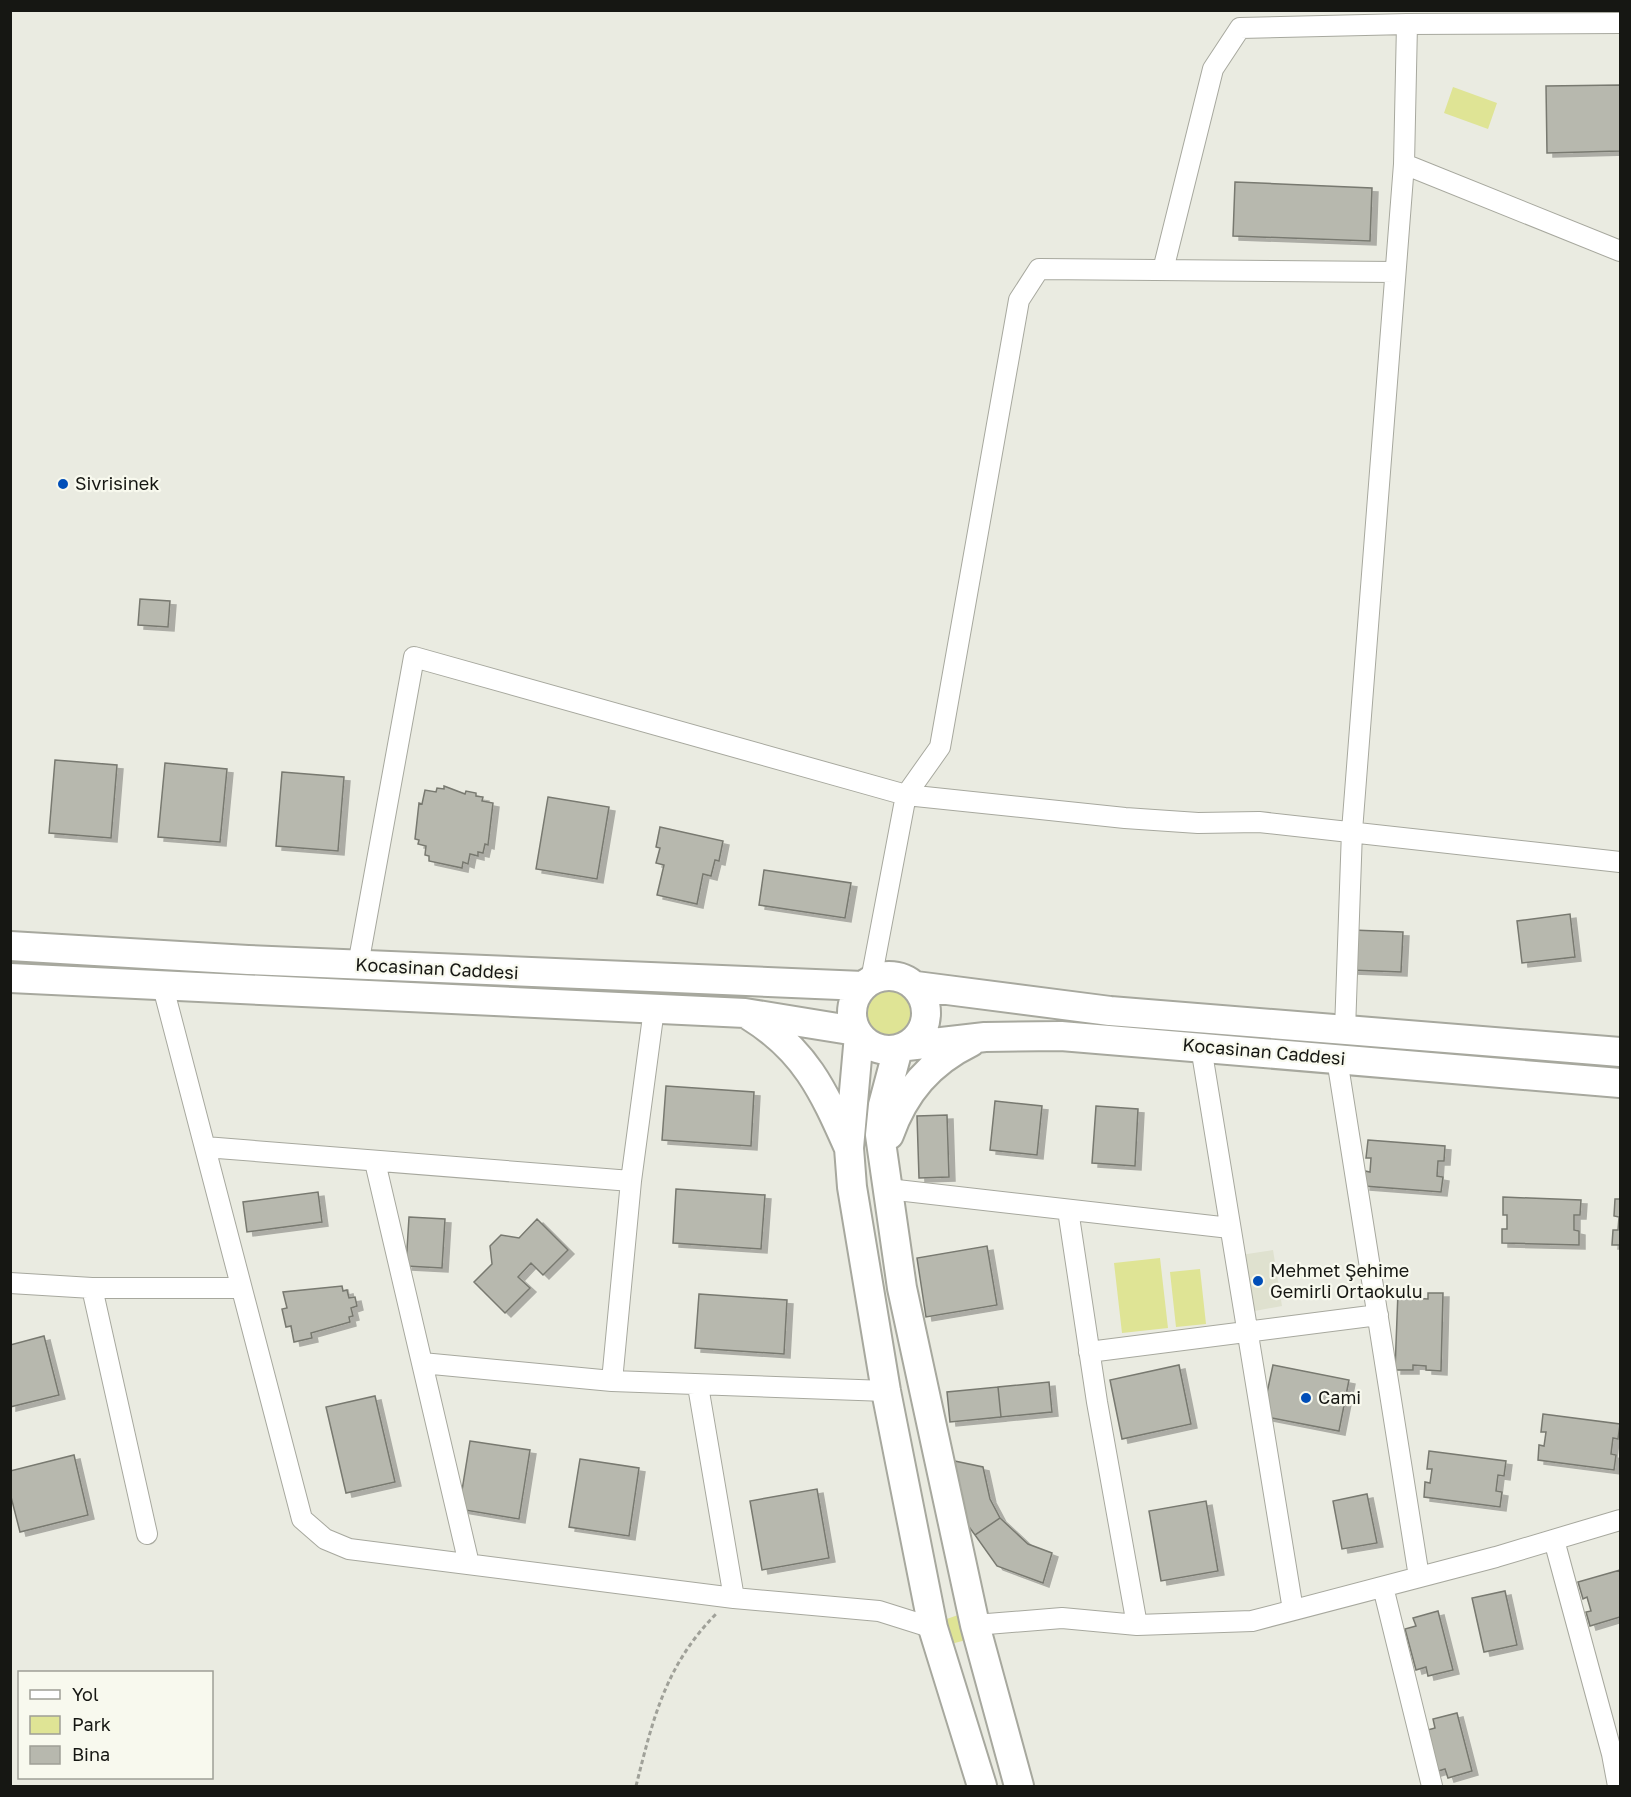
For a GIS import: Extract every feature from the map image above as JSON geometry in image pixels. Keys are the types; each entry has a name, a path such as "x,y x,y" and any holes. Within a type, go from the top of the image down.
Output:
{"main road":[{"name":"Kocasinan Caddesi","path":"10,946 358,965 867,983"},
{"path":"857,1033 878,1049 902,1047 915,1040 925,1023 925,1004 916,987 899,976 890,975 867,983 853,1002 851,1012 857,1033 849,1148 852,1187 886,1391 935,1639 982,1786"},
{"name":"Kocasinan Caddesi","path":"10,978 746,1013 857,1033"},
{"name":"Kocasinan Caddesi","path":"916,987 1063,1006 1620,1052"},
{"path":"746,1013 777,1034 808,1066 822,1089 849,1148"},
{"name":"Kocasinan Caddesi","path":"902,1047 985,1037 1061,1036 1620,1083"},
{"path":"884,1157 895,1119 921,1078 943,1057 985,1037"},
{"path":"902,1047 882,1112 880,1135 902,1288 975,1625 1019,1786"},
{"path":"935,1639 939,1615 953,1610 966,1613 975,1625"}],"street":[{"path":"1163,270 1213,69 1240,28 1407,24 1620,23"},
{"path":"1346,1030 1352,831 1404,164 1407,24"},
{"path":"1404,164 1620,251"},
{"path":"867,983 906,795 940,747 1019,300 1039,269 1395,272"},
{"path":"358,965 414,657 906,795 1125,818 1198,823 1259,822 1618,858"},
{"path":"163,987 302,1519 325,1539 349,1549 734,1598 879,1611 935,1639"},
{"path":"612,1381 631,1181 654,1009"},
{"path":"1201,1047 1293,1610"},
{"path":"1337,1059 1419,1577"},
{"path":"205,1148 631,1181"},
{"path":"375,1162 469,1564"},
{"path":"888,1190 1230,1228"},
{"path":"1068,1210 1089,1352 1137,1625"},
{"path":"10,1283 92,1288 240,1288"},
{"path":"92,1288 147,1534"},
{"path":"1089,1352 1378,1316"},
{"path":"422,1363 612,1381 698,1386 886,1391"},
{"path":"698,1386 734,1598"},
{"path":"975,1625 1062,1618 1137,1625 1252,1621 1383,1587 1620,1520"},
{"path":"1554,1540 1616,1753 1618,1786"},
{"path":"1383,1587 1432,1786"}],"path":[{"path":"636,1786 654,1713 669,1677 697,1635 734,1598"}],"shaded area":[{"name":"Mehmet Şehime Gemirli Ortaokulu","path":"1273,1250 1282,1306 1244,1313 1234,1256"}],"green space":[{"path":"1453,87 1497,103 1488,129 1444,113"},
{"path":"889,984 904,989 912,997 917,1012 912,1027 904,1035 889,1040 874,1035 866,1027 861,1012 866,997 874,989"},
{"path":"1160,1258 1168,1328 1122,1333 1114,1263"},
{"path":"1200,1269 1206,1324 1176,1327 1170,1272"},
{"path":"958,1615 966,1640 951,1644 944,1620"}],"building":[{"path":"1620,85 1620,151 1547,153 1546,86"},
{"path":"1235,182 1372,188 1370,241 1233,236"},
{"path":"140,599 170,601 168,627 138,625"},
{"path":"55,760 117,765 111,838 49,833"},
{"path":"165,763 227,769 220,842 158,837"},
{"path":"282,772 344,777 338,851 276,846"},
{"path":"444,786 465,794 466,791 476,793 476,796 483,797 482,801 493,803 488,845 485,844 483,853 478,852 478,856 470,854 468,864 463,862 462,868 429,861 429,856 425,855 426,846 418,844 419,840 415,839 419,803 422,804 425,790 436,792 437,788 444,789"},
{"path":"548,797 609,807 597,879 536,869"},
{"path":"660,827 723,841 719,861 715,860 711,876 703,874 697,904 657,895 664,865 656,863 660,848 656,847"},
{"path":"764,870 851,883 845,918 759,905"},
{"path":"1570,914 1575,957 1522,963 1517,921"},
{"path":"1352,930 1403,932 1401,972 1350,970"},
{"path":"666,1086 754,1092 751,1146 662,1140"},
{"path":"995,1101 1042,1106 1037,1155 990,1150"},
{"path":"1096,1106 1138,1109 1135,1166 1092,1163"},
{"path":"947,1115 949,1177 919,1178 917,1116"},
{"path":"1368,1140 1445,1146 1444,1161 1438,1161 1437,1176 1443,1177 1441,1192 1364,1186 1365,1171 1370,1172 1371,1158 1366,1158"},
{"path":"676,1189 765,1195 761,1249 673,1243"},
{"path":"318,1192 322,1222 247,1232 243,1202"},
{"path":"1503,1197 1581,1200 1580,1215 1574,1215 1574,1230 1579,1231 1579,1245 1502,1243 1502,1229 1507,1229 1507,1215 1503,1215"},
{"path":"1615,1199 1620,1199 1620,1245 1612,1245 1613,1230 1618,1230 1619,1217 1614,1216"},
{"path":"409,1217 445,1219 442,1268 406,1266"},
{"path":"537,1219 568,1250 543,1275 531,1263 518,1277 530,1288 505,1313 474,1282 492,1264 490,1246 501,1235 519,1238"},
{"path":"987,1246 997,1305 926,1317 917,1258"},
{"path":"342,1286 343,1291 347,1290 349,1298 355,1297 357,1306 351,1308 353,1316 349,1317 350,1322 311,1333 312,1338 294,1342 291,1326 286,1327 282,1309 287,1308 283,1292"},
{"path":"1398,1292 1412,1292 1412,1298 1428,1299 1428,1293 1443,1293 1441,1371 1426,1370 1426,1366 1413,1365 1413,1370 1395,1370"},
{"path":"699,1294 787,1300 784,1354 695,1348"},
{"path":"44,1336 59,1395 10,1407 10,1345"},
{"path":"1179,1365 1191,1424 1122,1439 1110,1380"},
{"name":"Cami","path":"1273,1365 1349,1380 1339,1431 1262,1416"},
{"path":"1049,1382 1052,1412 1001,1417 998,1387"},
{"path":"998,1387 1001,1417 950,1422 947,1392"},
{"path":"375,1396 395,1482 346,1493 326,1407"},
{"path":"1543,1414 1620,1424 1618,1439 1613,1438 1611,1454 1616,1455 1614,1470 1538,1460 1539,1445 1544,1446 1546,1432 1541,1432"},
{"path":"470,1441 530,1450 519,1519 459,1509"},
{"path":"1429,1451 1506,1461 1504,1476 1498,1475 1496,1491 1502,1492 1500,1507 1424,1497 1425,1482 1430,1483 1432,1469 1427,1469"},
{"path":"74,1455 88,1515 20,1532 10,1493 10,1471"},
{"path":"580,1459 639,1468 629,1536 569,1527"},
{"path":"950,1460 983,1467 990,1499 1000,1518 975,1535 951,1502"},
{"path":"817,1489 829,1558 762,1570 750,1501"},
{"path":"1367,1494 1377,1543 1342,1549 1333,1501"},
{"path":"1206,1501 1218,1571 1161,1581 1149,1511"},
{"path":"1000,1518 1028,1544 1052,1553 1043,1583 997,1566 975,1535"},
{"path":"1620,1570 1620,1617 1590,1626 1586,1612 1591,1611 1587,1597 1583,1599 1578,1582"},
{"path":"1505,1591 1517,1645 1484,1652 1472,1598"},
{"path":"1438,1611 1453,1670 1428,1676 1426,1667 1416,1670 1405,1629 1416,1626 1413,1618"},
{"path":"1457,1713 1472,1771 1448,1778 1445,1769 1435,1772 1424,1731 1435,1728 1433,1719"}],"place":[{"name":"Sivrisinek","path":"63,484"},
{"name":"Mehmet Şehime Gemirli Ortaokulu","path":"1258,1281"},
{"name":"Cami","path":"1306,1398"}]}
